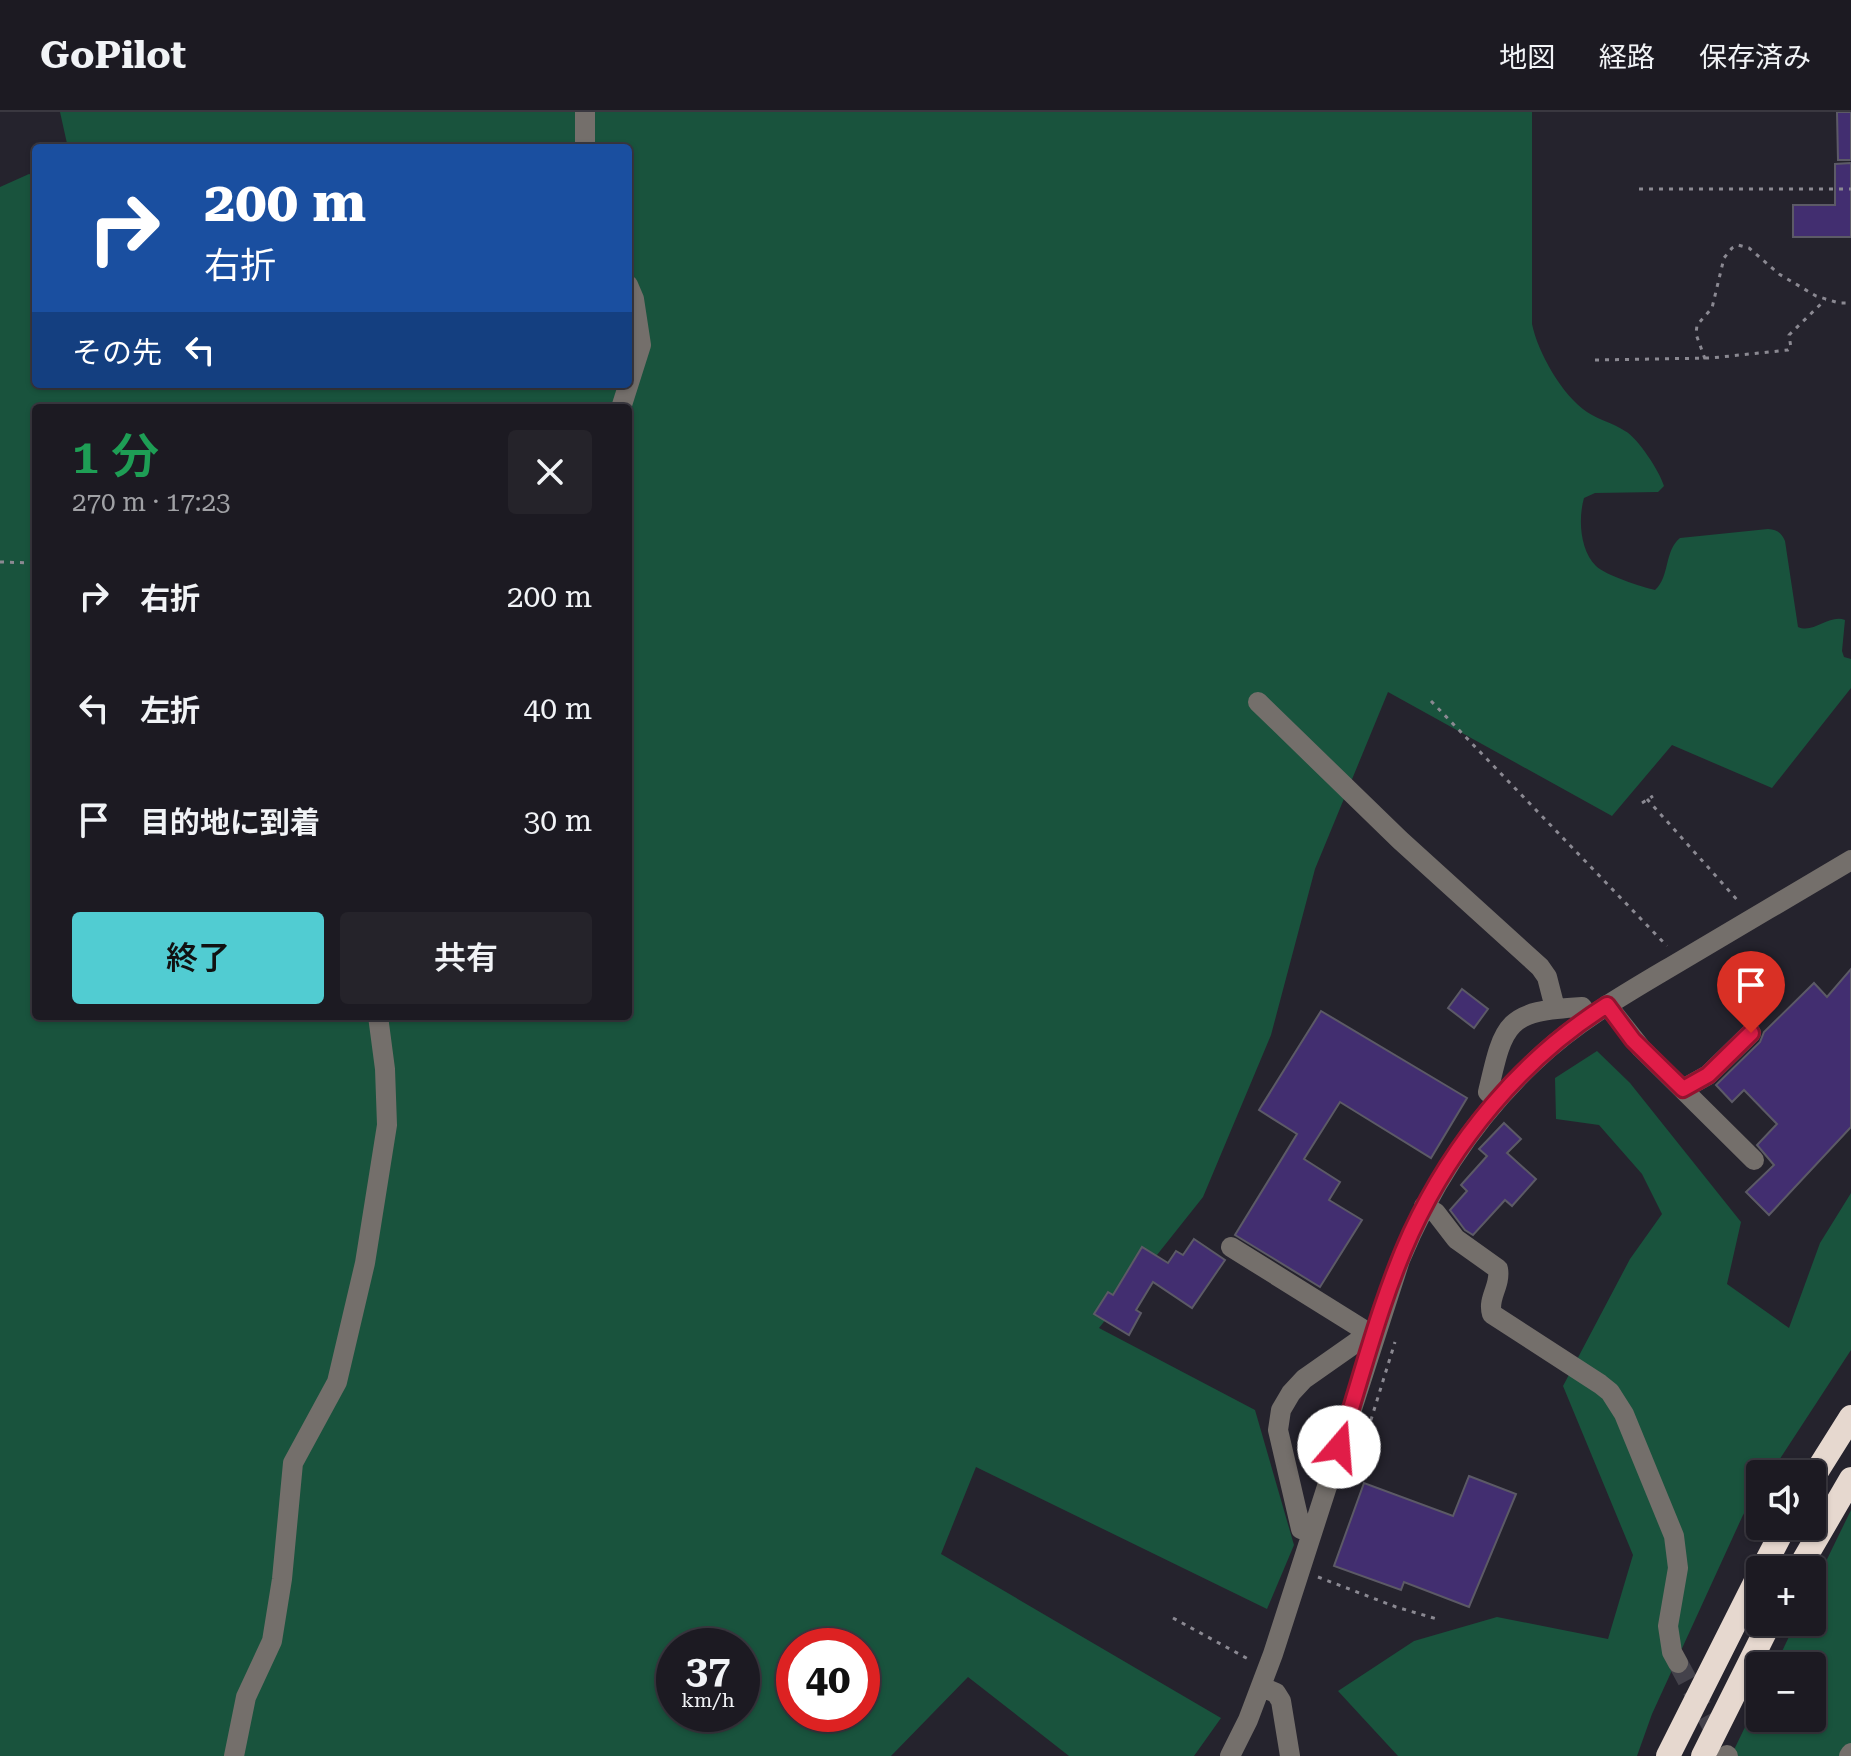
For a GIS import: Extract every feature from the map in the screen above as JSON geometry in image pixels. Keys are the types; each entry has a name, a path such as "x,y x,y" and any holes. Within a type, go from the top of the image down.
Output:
{"highway":[{"path":"1824,1460 1851,1417"},
{"path":"1806,1556 1851,1479"},
{"path":"1668,1756 1746,1602"},
{"path":"1703,1756 1763,1636"}],"street":[{"path":"585,112 585,144"},
{"path":"632,294 641,345 632,373"},
{"path":"1258,702 1400,840 1540,967 1547,977 1555,1008"},
{"path":"1230,1756 1269,1667 1370,1332 1424,1206 1464,1142 1497,1100 1535,1061 1589,1017 1851,860"},
{"path":"1607,1005 1633,1040 1754,1160"},
{"path":"1497,1100 1488,1092 1503,1034 1523,1017 1555,1008 1582,1007 1589,1017"},
{"path":"234,1756 246,1697 272,1641 282,1579 293,1463 337,1382 365,1263 387,1125 385,1069 379,1020"},
{"path":"1683,1089 1708,1075 1751,1033"},
{"path":"1424,1206 1436,1213 1456,1239 1498,1269 1499,1276 1489,1307 1492,1314 1600,1384 1618,1402 1674,1536 1678,1568 1668,1626 1672,1652 1678,1663"},
{"path":"1231,1247 1370,1332"},
{"path":"1312,1532 1301,1529 1278,1430 1281,1410 1304,1379 1370,1332"},
{"path":"1262,1687 1276,1693 1281,1701 1290,1756"}],"path":[{"path":"1639,189 1851,189"},
{"path":"1705,359 1696,330 1712,308 1724,258 1738,245 1749,248 1779,274 1825,300 1851,303"},
{"path":"1595,360 1705,359 1788,350 1791,348 1789,335 1825,300"},
{"path":"0,562 32,563"},
{"path":"1431,701 1673,951 1679,962"},
{"path":"1642,803 1653,796"},
{"path":"1647,799 1751,919"},
{"path":"1300,1571 1437,1619"},
{"path":"1173,1618 1231,1651 1269,1667"}],"green space":[{"path":"60,112 1532,112 1532,324 1535,335 1545,360 1569,395 1587,412 1630,435 1648,456 1664,486 1658,492 1595,493 1584,498 1582,534 1587,552 1596,566 1607,573 1655,590 1663,578 1671,550 1680,538 1768,529 1776,531 1785,541 1798,627 1810,628 1833,620 1845,620 1842,651 1844,657 1851,659 1851,688 1772,788 1672,745 1612,816 1388,692 1315,869 1271,1035 1203,1197 1099,1328 1255,1410 1294,1545 1267,1609 976,1467 941,1554 1221,1718 1194,1756 1069,1756 968,1677 891,1756 0,1756 0,187 32,175 32,388 632,388 632,144 67,144"},
{"path":"1597,1051 1630,1083 1741,1222 1727,1284 1789,1328 1820,1243 1851,1193 1851,1350 1779,1460 1746,1460 1746,1510 1652,1714 1637,1756 1398,1756 1338,1691 1414,1641 1497,1617 1608,1639 1633,1555 1563,1386 1630,1259 1662,1214 1642,1174 1599,1125 1556,1119 1555,1078"},
{"path":"1851,1510 1851,1756 1731,1756 1746,1725 1746,1732 1826,1732 1826,1652 1782,1652 1789,1636 1826,1636 1826,1561"}],"building":[{"path":"1837,112 1851,112 1851,160 1838,160"},
{"path":"1851,163 1851,237 1793,237 1793,205 1835,205 1835,164"},
{"path":"1851,969 1851,1127 1769,1215 1746,1192 1774,1165 1757,1145 1777,1124 1744,1090 1732,1102 1716,1085 1814,983 1827,997"},
{"path":"1462,989 1488,1009 1474,1028 1448,1008"},
{"path":"1321,1011 1467,1098 1431,1158 1340,1102 1304,1159 1340,1182 1329,1200 1362,1220 1320,1287 1235,1235 1297,1134 1259,1110"},
{"path":"1504,1123 1521,1139 1507,1153 1536,1179 1512,1206 1505,1200 1473,1235 1465,1230 1450,1210 1467,1191 1461,1185 1487,1156 1479,1149"},
{"path":"1194,1239 1225,1260 1192,1308 1153,1282 1136,1310 1141,1313 1129,1335 1094,1314 1108,1292 1113,1295 1142,1247 1168,1263 1176,1251 1183,1255"},
{"path":"1469,1476 1516,1494 1469,1607 1404,1582 1401,1590 1334,1566 1364,1483 1453,1516"}],"tunnel":[{"path":"1678,1663 1720,1741"}],"route":[{"path":"1339,1447 1410,1235 1435,1187 1464,1142 1516,1080 1555,1043 1607,1005 1633,1040 1683,1089 1708,1075 1751,1033"}]}
